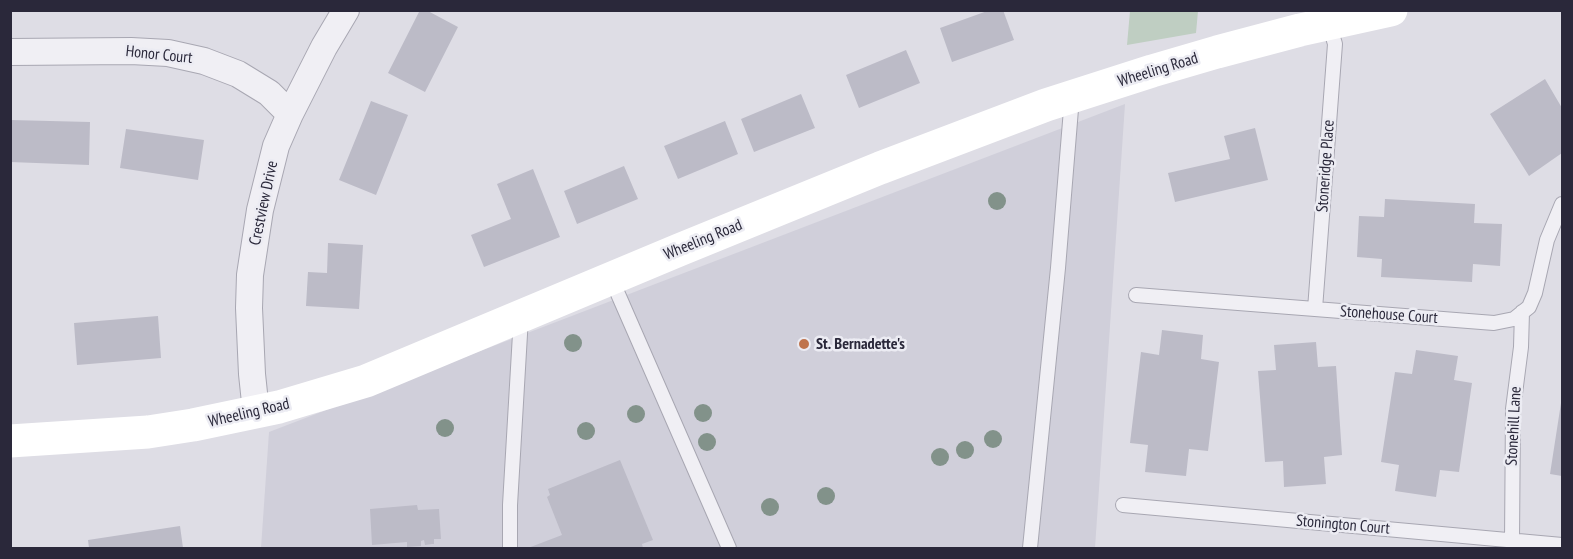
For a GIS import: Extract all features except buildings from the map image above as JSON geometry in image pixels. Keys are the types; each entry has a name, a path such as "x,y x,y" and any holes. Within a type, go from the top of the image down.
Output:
{"street":[{"name":"Crestview Drive","path":"256,412 249,341 250,275 260,210 276,146 324,46 346,10"},
{"name":"Wheeling Road","path":"10,441 148,432 256,412 366,381 880,168 1072,97 1185,61 1391,10"},
{"name":"Honor Court","path":"10,52 168,53 204,61 238,74 269,93 290,114"}],"lane":[{"name":"Stoneridge Place","path":"1315,309 1335,44 1329,24"},
{"path":"1026,547 1058,268 1072,97"},
{"path":"1522,312 1529,307 1535,293 1547,240 1563,204"},
{"path":"611,278 729,549"},
{"name":"Stonehouse Court","path":"1136,295 1494,323 1514,319 1522,312"},
{"name":"Stonehill Lane","path":"1512,541 1513,409 1521,347 1522,312"},
{"path":"510,549 510,505 521,317"},
{"name":"Stonington Court","path":"1123,505 1491,544 1512,541 1563,545"}],"shaded area":[{"name":"St. Bernadette's","path":"1125,104 1095,548 261,548 269,432"}],"green space":[{"path":"1130,11 1198,11 1196,33 1127,45"}],"place":[{"name":"St. Bernadette's","path":"804,344"}]}
